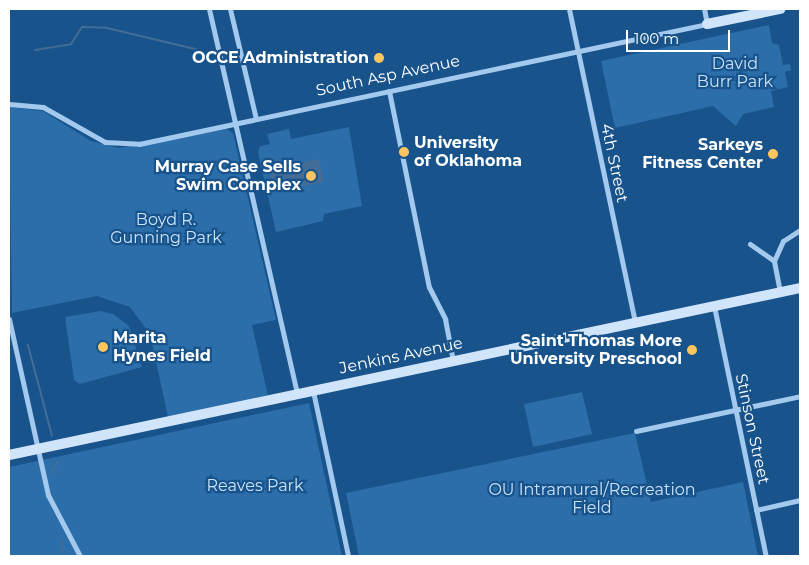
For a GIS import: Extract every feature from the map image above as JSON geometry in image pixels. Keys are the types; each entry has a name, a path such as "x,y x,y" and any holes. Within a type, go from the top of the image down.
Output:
{"street":[{"path":"209,9 297,394"},
{"path":"230,9 256,118"},
{"name":"4th Street","path":"569,9 635,323"},
{"path":"704,9 707,24"},
{"name":"South Asp Avenue","path":"9,104 43,107 92,137 120,145 236,123 780,9"},
{"path":"389,91 429,287 445,319 453,361"},
{"path":"780,292 774,261 783,242 800,230"},
{"path":"750,244 774,261"},
{"name":"Jenkins Avenue","path":"9,455 800,288"},
{"name":"Stinson Street","path":"714,306 766,556"},
{"path":"9,319 37,449 56,513 80,556"},
{"path":"313,390 348,556"},
{"path":"636,430 800,396"},
{"path":"756,510 800,500"}],"green space":[{"name":"David Burr Park","path":"769,25 772,43 779,45 783,65 790,64 791,70 785,72 788,87 771,91 774,107 743,114 736,126 713,106 615,128 601,61"},
{"name":"Boyd R. Gunning Park","path":"9,107 43,111 91,141 119,148 226,129 233,133 276,320 252,325 268,396 168,417 150,334 130,307 97,296 12,313"},
{"name":"Murray Case Sells Swim Complex","path":"349,127 362,206 324,214 323,221 276,232 258,152 260,146 270,144 267,134 289,129 291,139"},
{"name":"Marita Hynes Field","path":"100,311 113,314 129,326 142,367 80,384 74,380 65,317"},
{"path":"582,392 592,434 533,447 524,404"},
{"name":"Reaves Park","path":"309,403 342,556 9,556 9,467"},
{"name":"OU Intramural/Recreation Field","path":"635,433 651,502 743,482 758,556 359,556 346,493"}],"shaded area":[{"path":"319,159 324,182 274,192 269,169"}],"waterway":[{"path":"35,50 71,44 82,27 107,28 199,50"},
{"path":"28,345 52,436"},
{"path":"51,474 58,461"},
{"path":"61,541 64,556"}],"place":[{"name":"OCCE Administration","path":"379,58"},
{"name":"University of Oklahoma","path":"404,152"},
{"name":"Sarkeys Fitness Center","path":"773,154"},
{"name":"Murray Case Sells Swim Complex","path":"311,176"},
{"name":"Marita Hynes Field","path":"103,347"},
{"name":"Saint Thomas More University Preschool","path":"692,350"}]}
